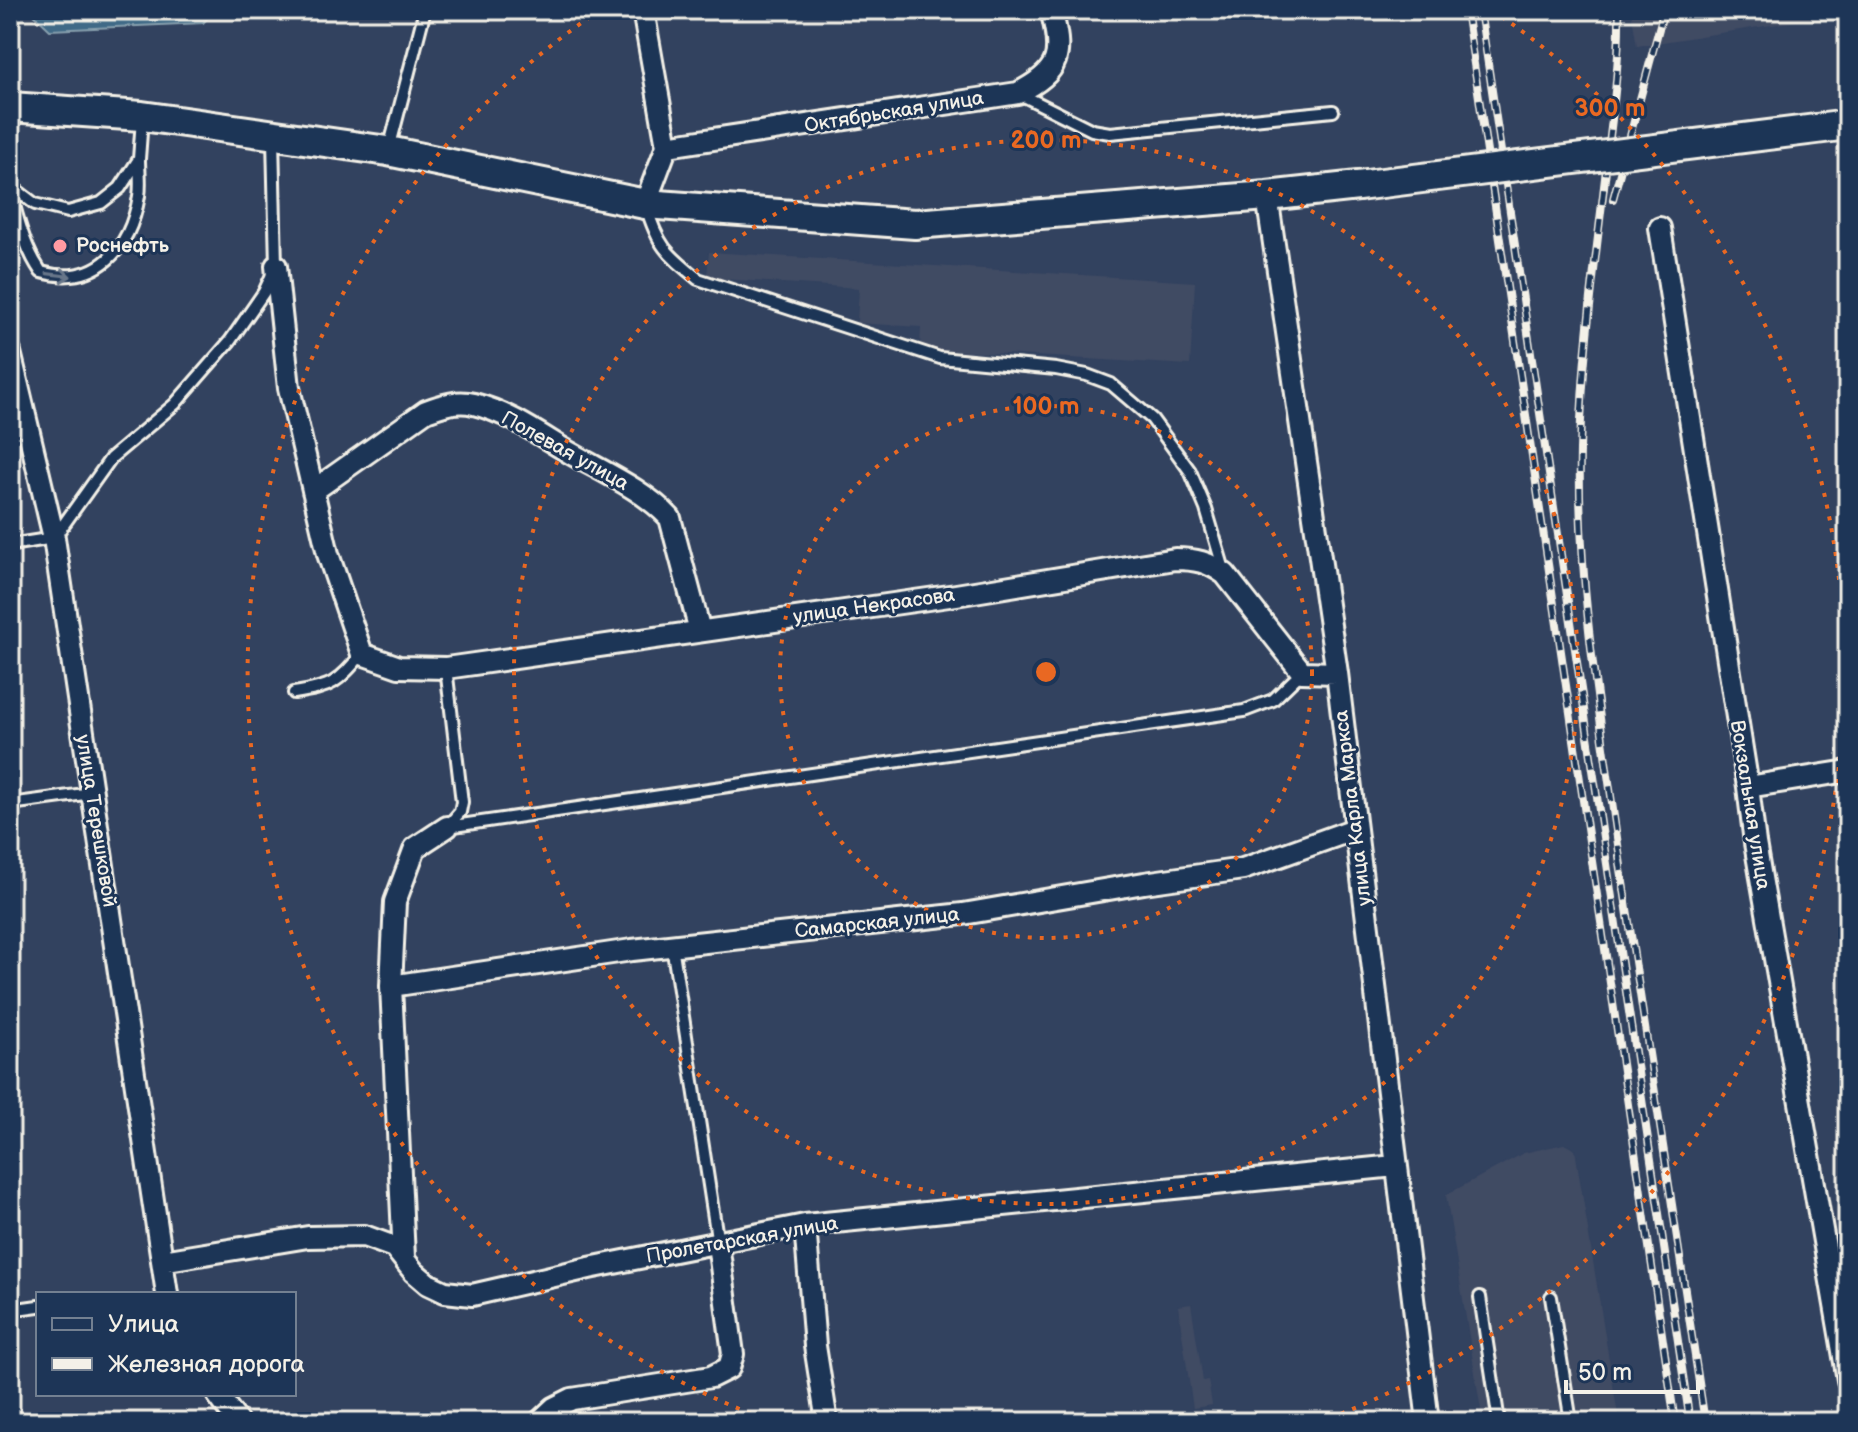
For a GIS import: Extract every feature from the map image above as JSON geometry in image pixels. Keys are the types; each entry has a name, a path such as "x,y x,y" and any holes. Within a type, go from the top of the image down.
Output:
{"street":[{"path":"643,10 667,146 645,204"},
{"name":"Октябрьская улица","path":"667,146 1018,93 1040,82 1055,66 1059,43 1051,10"},
{"path":"10,107 142,116 388,151 645,204 915,224 1267,196 1848,125"},
{"name":"улица Карла Маркса","path":"1267,196 1337,673 1428,1422"},
{"name":"Вокзальная улица","path":"1660,228 1755,843 1848,1380"},
{"path":"276,266 289,388 328,554 362,654"},
{"name":"улица Терешковой","path":"10,352 54,538 167,1292"},
{"name":"Полевая улица","path":"313,491 426,411 447,403 472,404 511,417 645,497 670,518 700,631"},
{"name":"улица Некрасова","path":"362,654 399,667 446,668 956,595 1175,559 1208,562 1225,574"},
{"path":"1225,574 1302,672 1337,673"},
{"path":"1748,787 1848,771"},
{"path":"404,1257 391,986 395,902 415,848 447,827"},
{"name":"Самарская улица","path":"391,986 672,945 963,914 1243,869 1355,829"},
{"name":"Пролетарская улица","path":"162,1261 308,1237 364,1236 394,1247 428,1284 445,1292 472,1295 805,1225 1395,1166"},
{"path":"805,1225 815,1346 827,1422"},
{"path":"539,1422 554,1408 572,1399 711,1377 729,1368 733,1354 718,1244"},
{"path":"218,1396 238,1422"}],"lane":[{"path":"388,151 425,10"},
{"path":"1018,93 1092,130 1110,133 1333,111"},
{"path":"10,188 20,230 41,272 59,277 76,277 101,265 117,251 129,233 139,194 142,116"},
{"path":"10,545 54,538 111,458 175,404 230,341 264,292 276,266 273,135"},
{"path":"10,188 35,204 68,212 101,203 120,188 139,159"},
{"path":"645,204 655,237 674,259 698,279 940,358 1056,369 1111,384 1152,419 1190,471 1206,509 1225,574"},
{"path":"294,693 323,689 339,680 362,654"},
{"path":"446,668 462,802 460,812 447,827"},
{"path":"447,827 1244,711 1273,700 1302,672"},
{"path":"10,804 92,793"},
{"path":"672,945 718,1244"},
{"path":"1480,1297 1499,1422"},
{"path":"1551,1297 1571,1422"},
{"path":"10,1310 36,1306"}],"shaded area":[{"path":"29,10 215,10 203,23 50,30"},
{"path":"1631,10 1848,10 1848,13 1637,46"},
{"path":"709,252 1195,282 1190,365 920,349 921,327 857,323 859,288 707,278"},
{"path":"1564,1144 1575,1150 1619,1422 1483,1422 1446,1195 1524,1153"},
{"path":"1191,1304 1203,1381 1208,1380 1212,1405 1193,1408 1178,1306"}],"railway":[{"path":"1466,10 1675,1422"},
{"path":"1480,10 1690,1422"},
{"path":"1619,10 1616,86 1584,377 1580,502 1592,659 1621,866"},
{"path":"1613,199 1664,10"},
{"path":"1619,856 1705,1422"}],"place":[{"name":"Роснефть","path":"60,246"}]}
